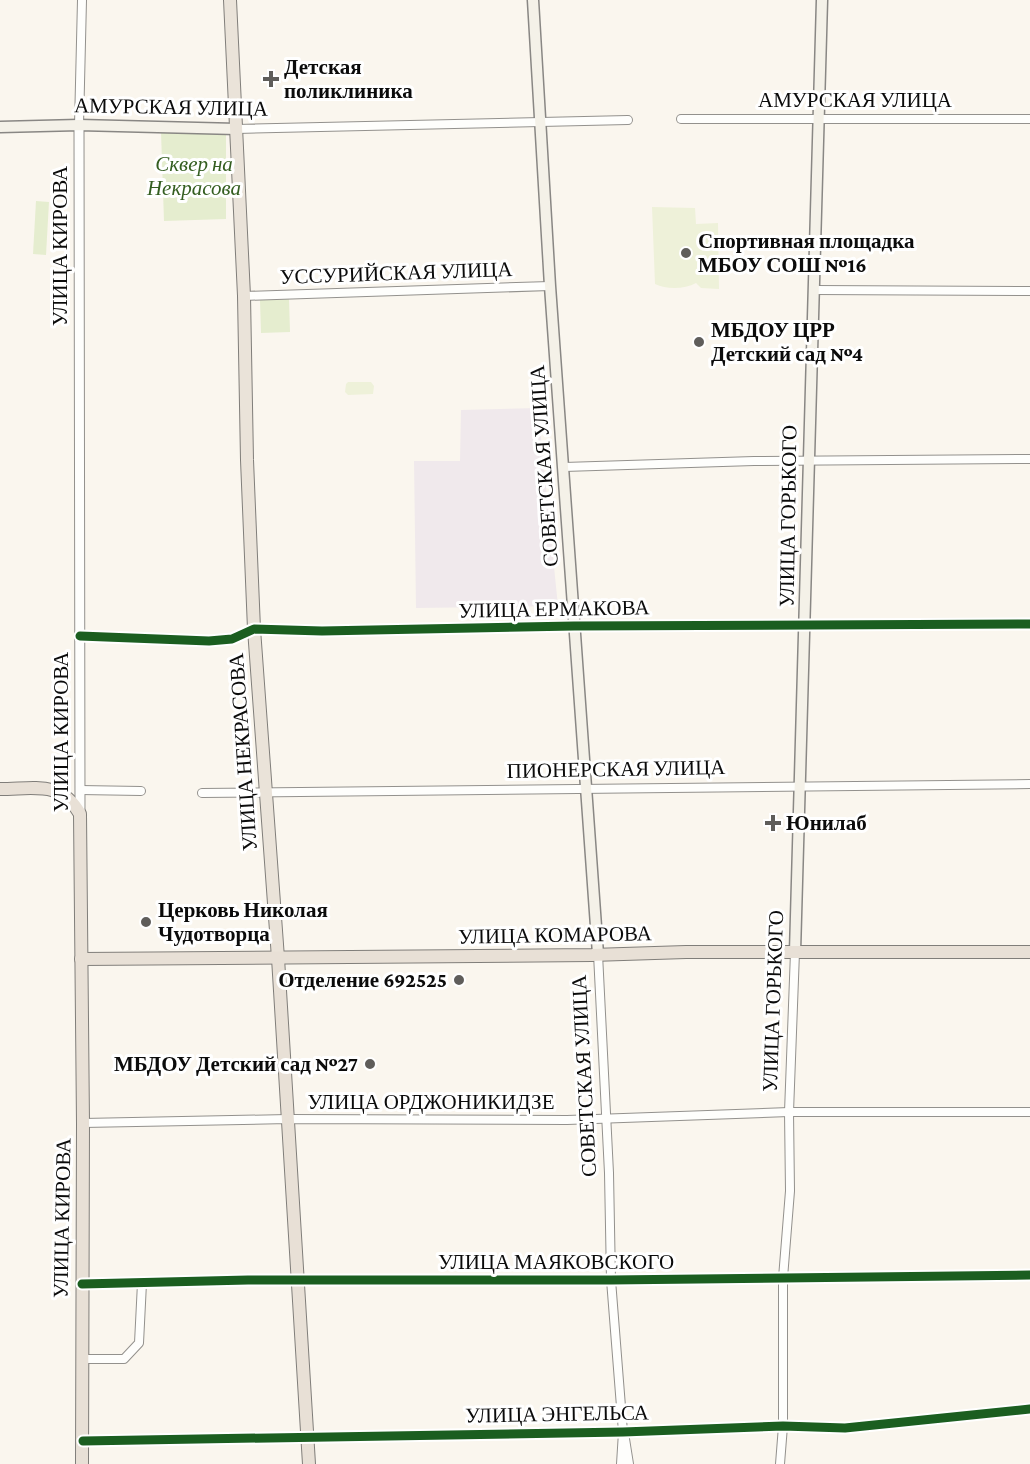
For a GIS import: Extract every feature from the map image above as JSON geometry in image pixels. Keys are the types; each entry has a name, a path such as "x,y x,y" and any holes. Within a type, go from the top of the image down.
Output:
{"highway":[{"path":"0,789 56,789 74,802 80,814"},
{"name":"УЛИЦА КИРОВА","path":"80,814 83,1123 82,1464"},
{"name":"УЛИЦА КОМАРОВА","path":"81,959 686,952 1030,952"},
{"name":"УЛИЦА НЕКРАСОВА","path":"278,958 309,1464"}],"main road":[{"name":"УЛИЦА НЕКРАСОВА","path":"230,0 244,296 247,460 254,629 278,958"},
{"name":"СОВЕТСКАЯ УЛИЦА","path":"532,0 598,954"},
{"name":"УЛИЦА ГОРЬКОГО","path":"795,952 822,0"},
{"name":"АМУРСКАЯ УЛИЦА","path":"0,127 79,125 237,129"}],"street":[{"name":"УЛИЦА КИРОВА","path":"80,814 79,125 82,0"},
{"name":"АМУРСКАЯ УЛИЦА","path":"681,119 1030,119"},
{"name":"АМУРСКАЯ УЛИЦА","path":"237,129 628,120"},
{"name":"УССУРИЙСКАЯ УЛИЦА","path":"244,296 550,286"},
{"path":"814,291 1030,291"},
{"path":"564,467 808,460 1030,459"},
{"name":"УЛИЦА ЕРМАКОВА","path":"80,636 209,641 232,639 254,629 322,631 574,626 1030,624"},
{"name":"ПИОНЕРСКАЯ УЛИЦА","path":"202,793 1030,784"},
{"path":"56,789 141,791"},
{"name":"УЛИЦА ГОРЬКОГО","path":"780,1464 783,1426 783,1278 790,1191 789,1112 795,952"},
{"name":"СОВЕТСКАЯ УЛИЦА","path":"598,954 611,1280 623,1432 621,1464"},
{"name":"УЛИЦА ОРДЖОНИКИДЗЕ","path":"83,1123 288,1119 420,1121 606,1119 789,1112 1030,1112"},
{"name":"УЛИЦА МАЯКОВСКОГО","path":"82,1284 248,1280 611,1280 1030,1275"},
{"path":"82,1359 124,1359 139,1342 142,1283"},
{"name":"УЛИЦА ЭНГЕЛЬСА","path":"83,1441 623,1432 783,1426 844,1428 1030,1409"},
{"name":"СОВЕТСКАЯ УЛИЦА","path":"623,1432 629,1452 629,1464"}],"shaded area":[{"path":"538,408 558,606 416,608 414,461 460,461 461,410"}],"green space":[{"name":"Сквер на Некрасова","path":"161,132 226,133 226,219 164,221"},
{"path":"36,201 49,202 46,255 33,254"},
{"name":"Спортивная площадка МБОУ СОШ №16","path":"652,207 695,208 696,224 718,223 719,289 701,288 696,283 676,288 655,284"},
{"path":"289,299 290,332 261,333 260,300"},
{"path":"348,382 371,382 374,386 373,394 348,395 345,392"}],"cycle path":[{"path":"80,636 209,641 232,639 254,629 322,631 574,626 1030,624"},
{"path":"82,1284 248,1280 611,1280 1030,1275"},
{"path":"83,1441 623,1432 783,1426 845,1428 1030,1409"}],"place":[{"name":"Детская поликлиника","path":"271,79"},
{"name":"Спортивная площадка МБОУ СОШ №16","path":"686,253"},
{"name":"МБДОУ ЦРР Детский сад №4","path":"699,342"},
{"name":"Юнилаб","path":"773,823"},
{"name":"Церковь Николая Чудотворца","path":"146,922"},
{"name":"Отделение 692525","path":"459,980"},
{"name":"МБДОУ Детский сад №27","path":"370,1064"}]}
